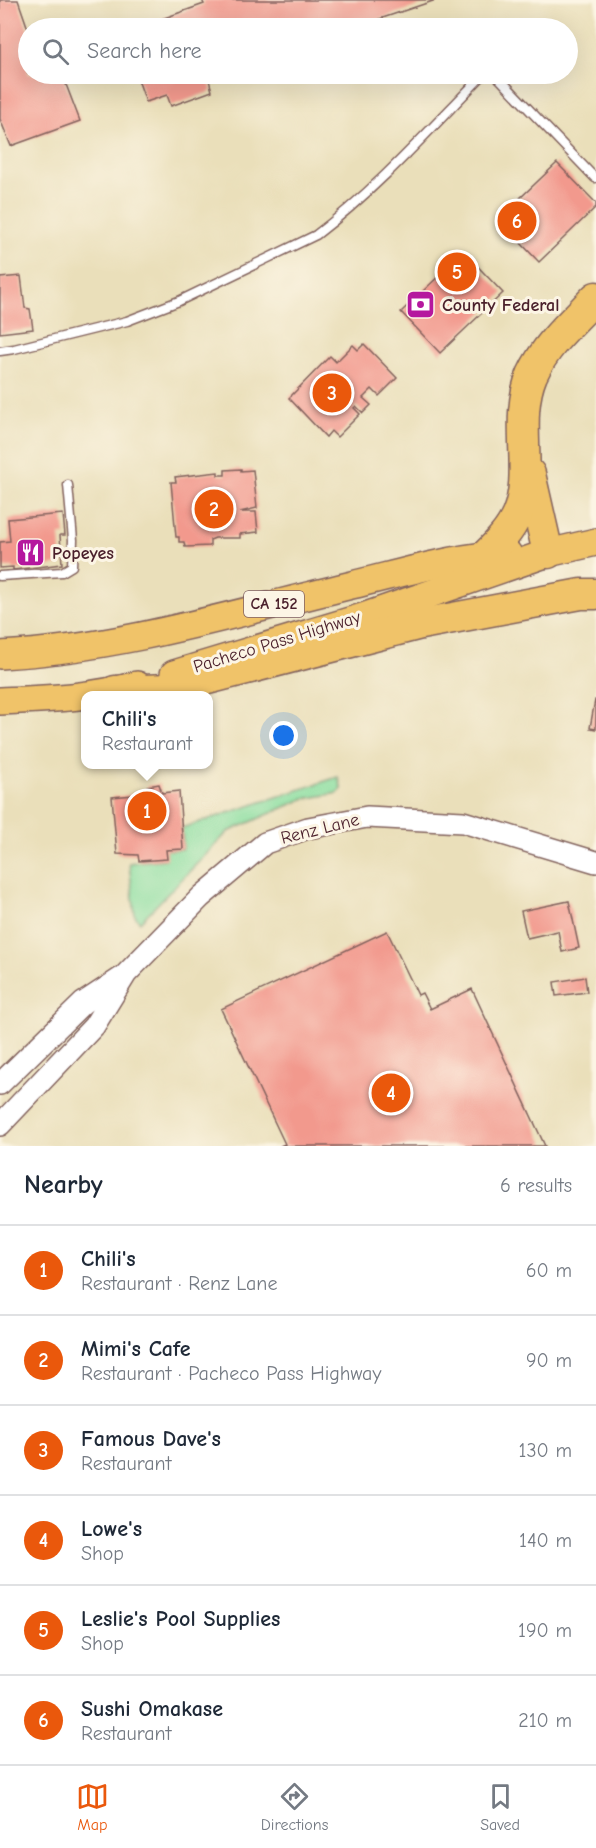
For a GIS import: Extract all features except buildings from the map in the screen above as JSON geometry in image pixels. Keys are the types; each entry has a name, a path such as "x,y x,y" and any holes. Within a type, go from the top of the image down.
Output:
{"highway":[{"path":"486,555 505,534 517,514 522,495 524,448 522,423 525,398 532,375 543,354 596,297"},
{"path":"524,448 548,553"},
{"name":"Pacheco Pass Highway","path":"115,691 363,617 548,553 596,542"},
{"name":"Pacheco Pass Highway","path":"0,655 79,647 137,637 397,574 486,555 548,553"},
{"path":"115,691 169,689 421,624 581,594 596,594"},
{"name":"Pacheco Pass Highway","path":"0,701 81,696"}],"street":[{"name":"Renz Lane","path":"0,1084 83,1003 126,974 201,897 266,843 308,828 367,817 463,822 596,862"},
{"name":"Renz Lane","path":"0,1125 94,1026 126,974"},
{"path":"0,1110 10,1099 17,1086 16,1068"}],"lane":[{"path":"0,351 46,342 127,321 179,301 316,235 407,153 474,84"},
{"path":"505,84 595,178"},
{"path":"0,576 62,572 72,566 73,540 68,485"}],"green space":[{"path":"338,777 342,789 338,793 303,799 228,832 140,922 135,916 129,863 166,859 166,850 183,849 182,828"}],"place":[{"name":"Sushi Omakase","path":"517,221"},
{"name":"Leslie's Pool Supplies","path":"457,272"},
{"name":"County Federal","path":"421,305"},
{"name":"Famous Dave's","path":"332,393"},
{"name":"Mimi's Cafe","path":"214,509"},
{"name":"Popeyes","path":"31,553"},
{"name":"Chili's","path":"147,811"},
{"name":"Lowe's","path":"391,1093"}]}
